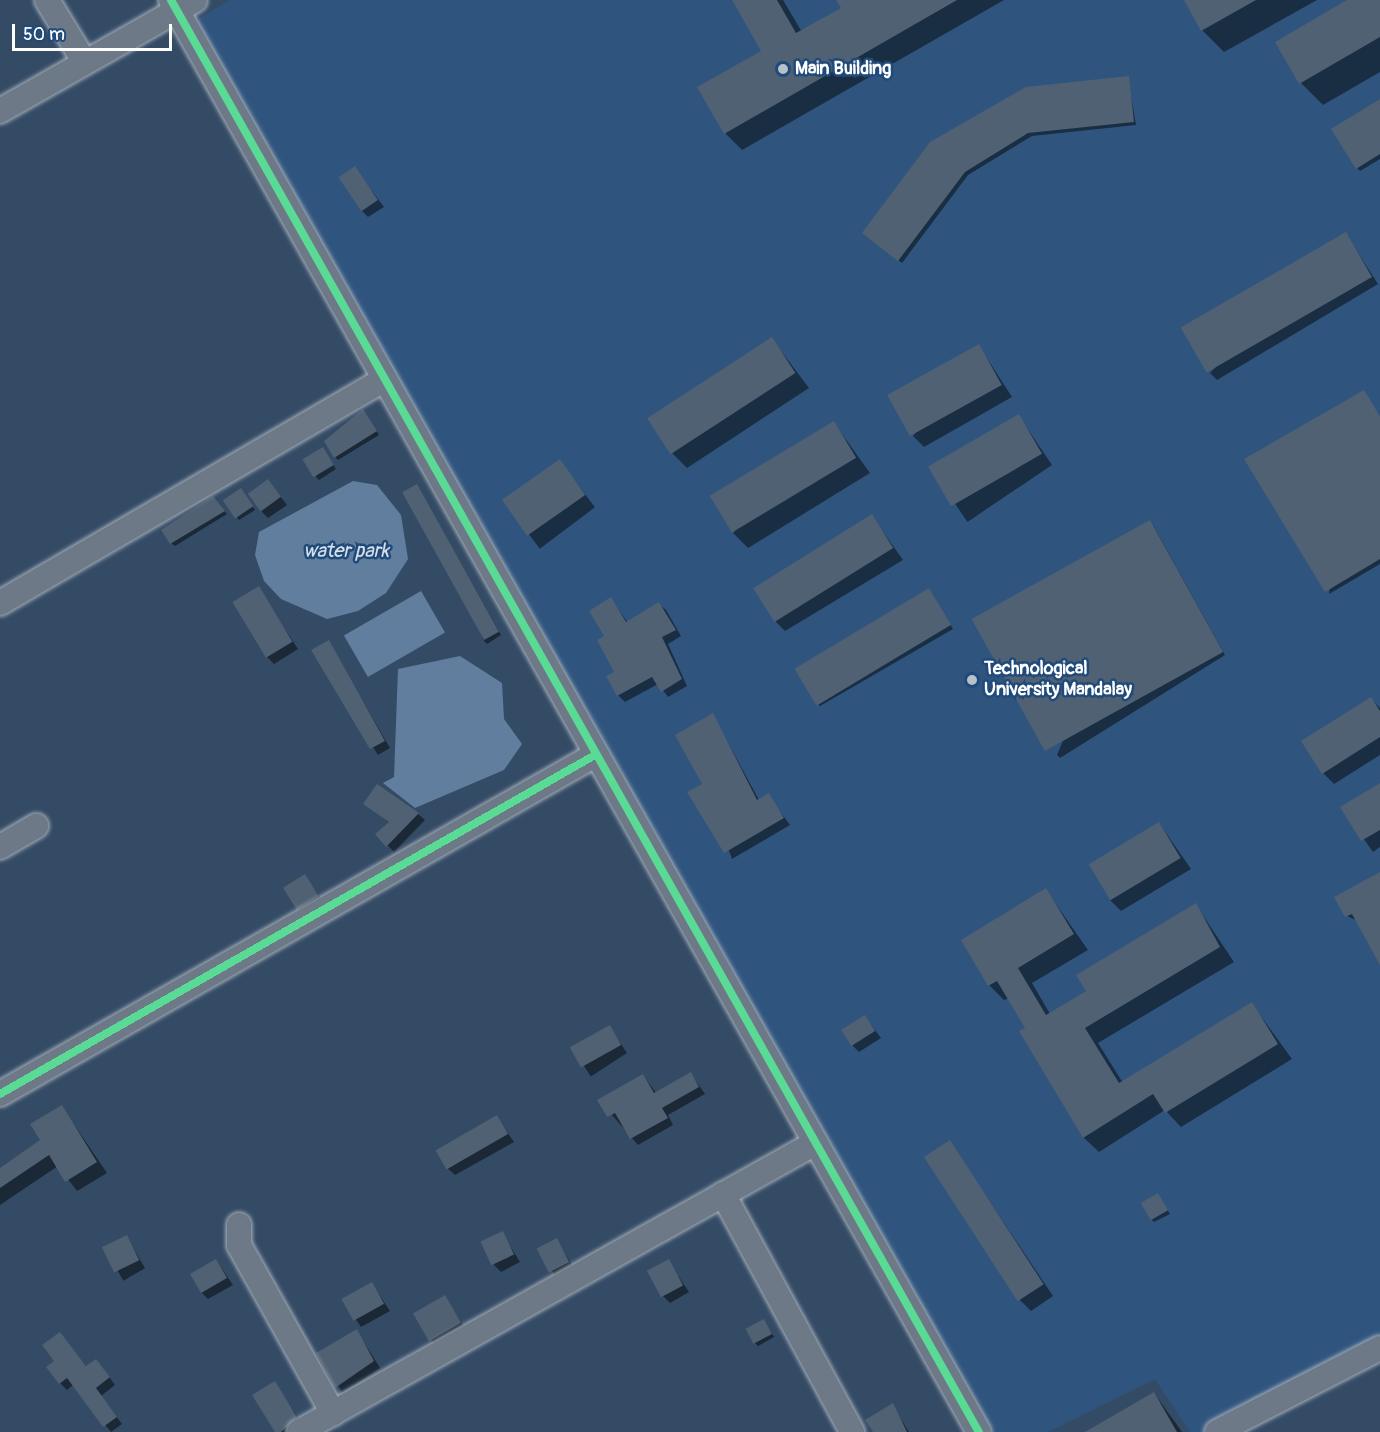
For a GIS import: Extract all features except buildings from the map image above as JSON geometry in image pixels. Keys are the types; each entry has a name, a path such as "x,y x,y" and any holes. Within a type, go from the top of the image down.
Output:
{"street":[{"path":"47,0 84,61"},
{"path":"0,111 181,4 385,379 595,755 979,1432"},
{"path":"0,603 385,379"},
{"path":"0,1094 595,755"},
{"path":"0,848 36,826"},
{"path":"299,1432 815,1143"},
{"path":"723,1194 852,1432"},
{"path":"239,1225 238,1245 333,1413"},
{"path":"1217,1432 1380,1348"}],"shaded area":[{"name":"Technological University Mandalay","path":"230,0 1380,0 1380,1337 1235,1432 1190,1432 1155,1379 1048,1432 993,1432 190,24"}],"water":[{"name":"water park","path":"353,481 377,485 401,515 408,559 386,593 358,611 327,619 281,599 264,581 255,555 259,532"},
{"path":"421,591 445,633 368,677 344,636"},
{"path":"460,656 502,683 504,719 522,744 504,770 415,808 383,783 394,777 398,669"}],"cycle path":[{"path":"171,0 979,1432"},
{"path":"0,1094 595,755"}],"place":[{"name":"Main Building","path":"783,69"},
{"name":"Technological University Mandalay","path":"972,680"}]}
